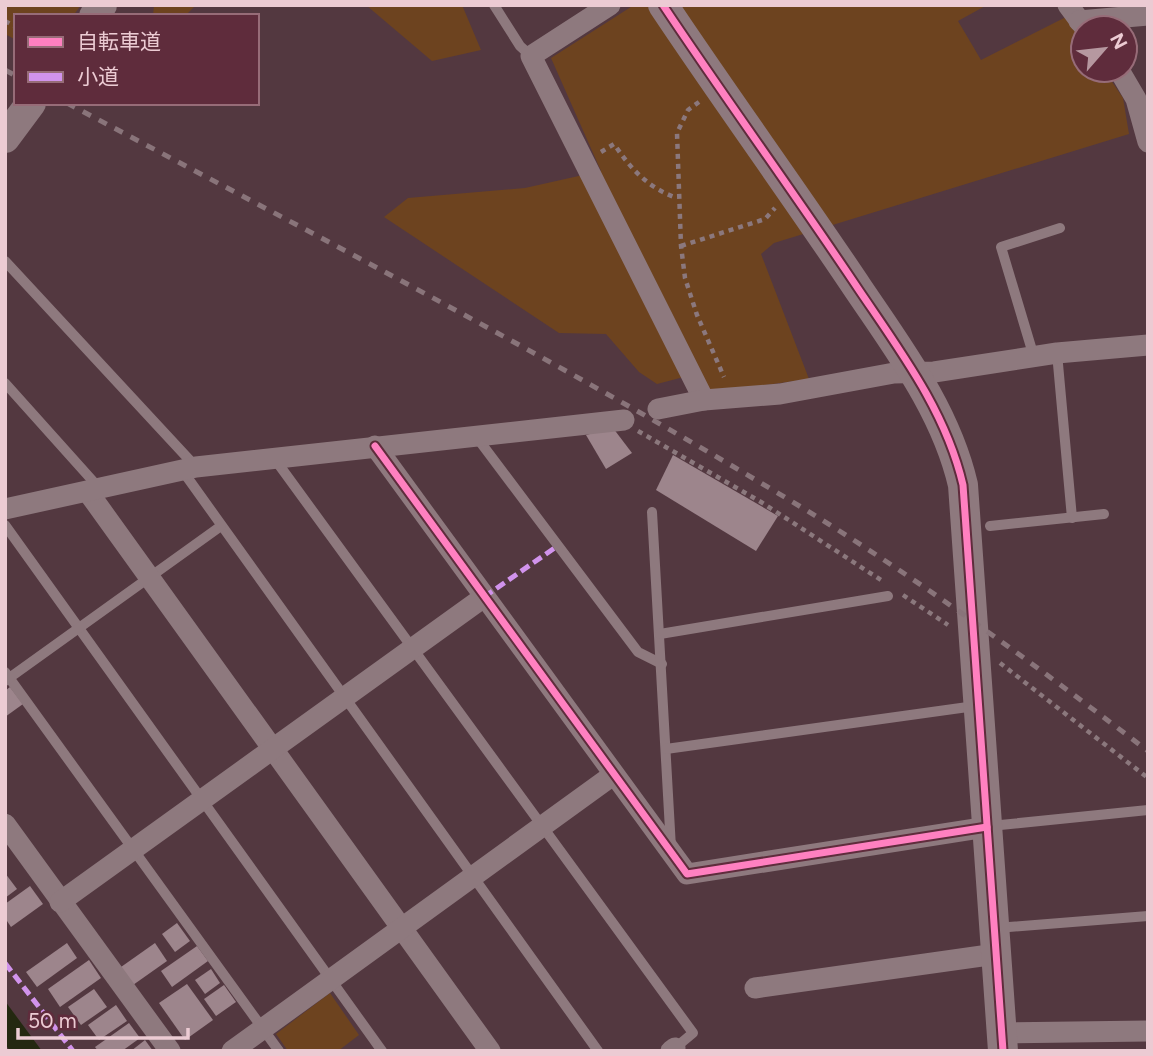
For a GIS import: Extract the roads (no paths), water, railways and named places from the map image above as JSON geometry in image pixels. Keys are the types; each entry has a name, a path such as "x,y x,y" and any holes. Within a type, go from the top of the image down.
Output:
{"street":[{"path":"610,5 531,56 701,395"},
{"path":"663,5 793,190 914,373 954,447 963,485 1002,1042 1148,1031"},
{"path":"1127,84 1136,100 1148,142"},
{"path":"5,138 30,105"},
{"path":"658,409 701,395 780,394 870,377 1058,353 1148,345"},
{"path":"5,509 189,468 624,420"},
{"path":"375,446 687,874 987,827"},
{"path":"94,490 150,577 490,1051"},
{"path":"61,902 485,597"},
{"path":"232,1051 613,775"},
{"path":"5,824 170,1051"},
{"path":"755,988 995,941"}],"lane":[{"path":"494,5 520,46 531,56"},
{"path":"1034,357 1001,247 1060,228"},
{"path":"5,261 189,468 221,526 598,1051"},
{"path":"1058,353 1072,518"},
{"path":"5,383 94,490"},
{"path":"475,435 638,652 662,664"},
{"path":"274,458 693,1033 674,1050"},
{"path":"652,512 671,853"},
{"path":"990,526 1104,514"},
{"path":"5,525 382,1051"},
{"path":"221,526 7,677 279,1051"},
{"path":"660,634 888,596"},
{"path":"666,749 979,706"},
{"path":"987,827 1148,810"},
{"path":"995,941 1148,916"}],"railway":[{"path":"5,70 14,75"},
{"path":"71,105 532,352 806,510 980,626 1148,751"}]}
